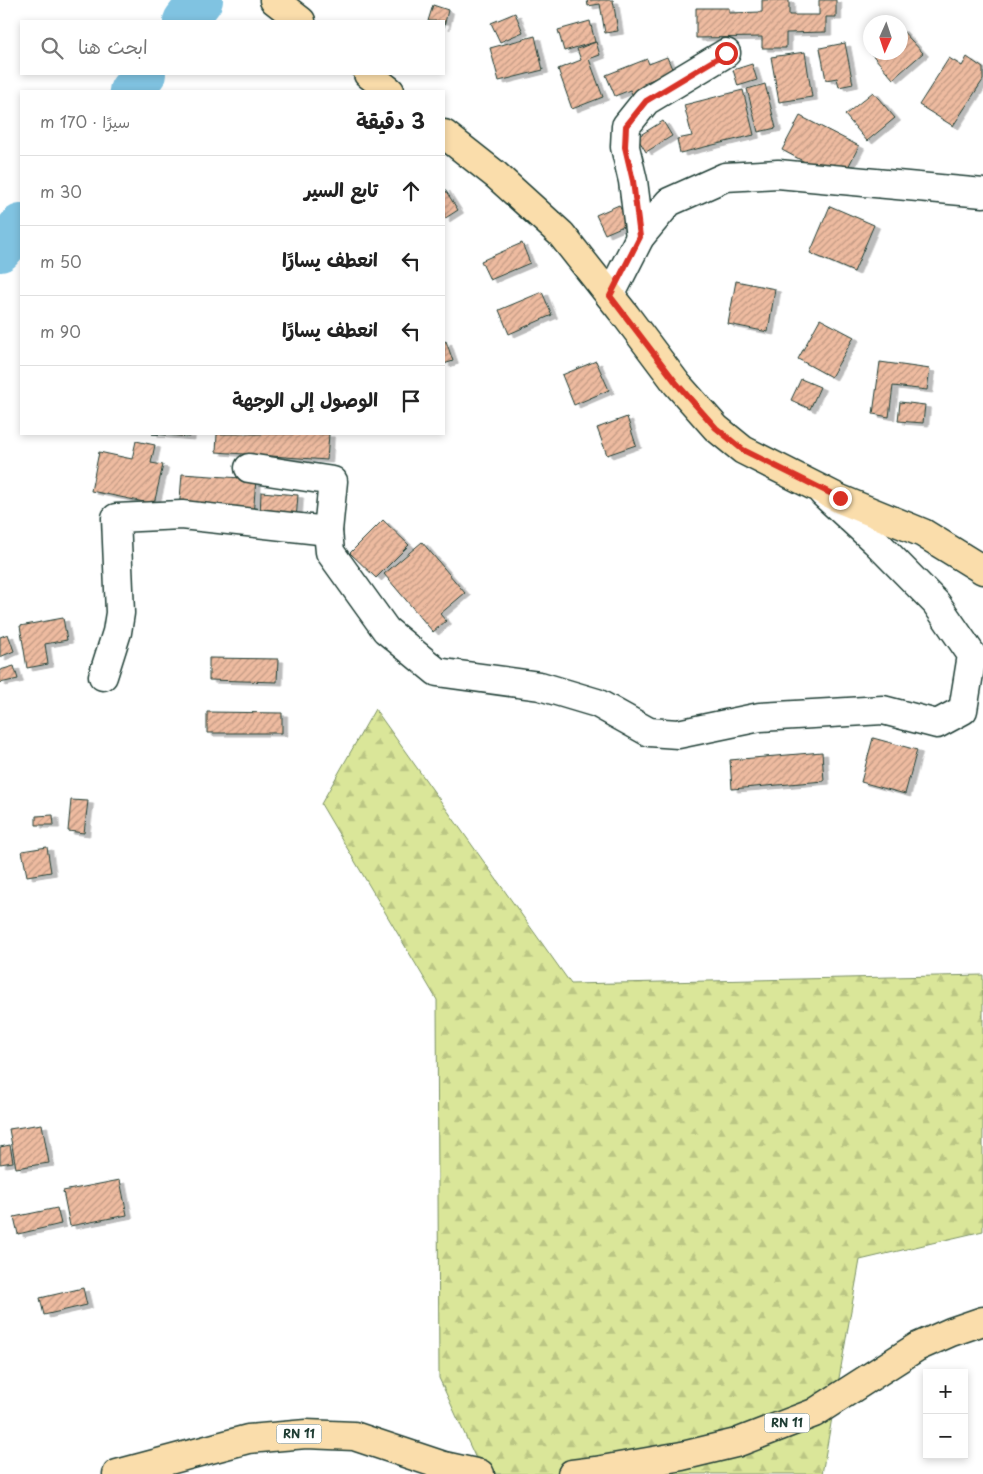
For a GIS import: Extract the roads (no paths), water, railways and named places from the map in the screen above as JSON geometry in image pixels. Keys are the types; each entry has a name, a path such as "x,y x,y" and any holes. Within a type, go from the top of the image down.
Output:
{"main road":[{"path":"274,0 300,20"},
{"path":"369,75 389,90"},
{"path":"445,135 496,175 561,234 677,384 716,428 743,450 818,488 923,532 983,570"},
{"name":"RN 11","path":"572,1474 682,1456 736,1443 814,1412 917,1347 983,1321"},
{"name":"RN 11","path":"117,1474 248,1438 306,1434 354,1436 444,1466 480,1474"}],"street":[{"path":"640,237 633,181 625,147 626,126 646,101 726,53"},
{"path":"610,296 640,237 669,202 725,176 778,174 983,193"},
{"path":"249,468 334,480 328,531 330,552 386,630 437,672 540,686 597,703 649,732 678,734 760,717 883,710 937,724 963,710 972,655 936,603 875,541 818,488"},
{"path":"103,676 117,632 120,613 116,518 182,515 328,531"},
{"path":"651,1474 682,1456"}],"waterway":[{"path":"186,20 201,0"},
{"path":"132,90 143,75"},
{"path":"0,250 20,227"}]}
